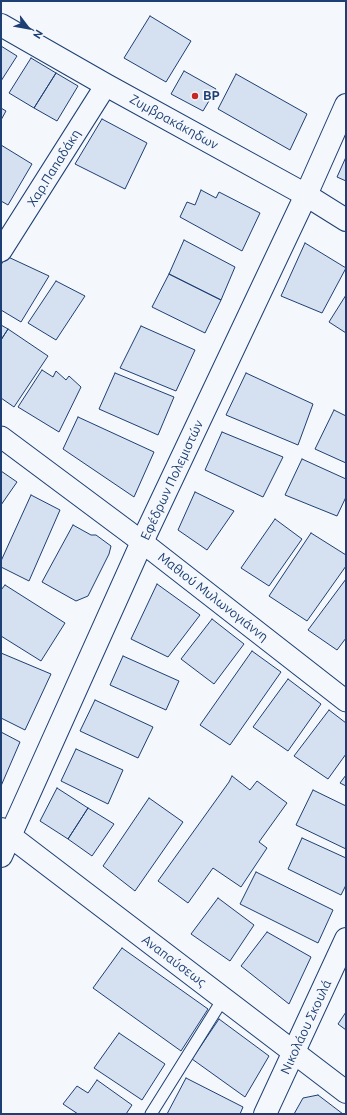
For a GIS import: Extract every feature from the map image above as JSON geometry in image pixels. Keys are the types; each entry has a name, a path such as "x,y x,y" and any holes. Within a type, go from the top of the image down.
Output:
{"street":[{"name":"Ζυμβρακάκηδων","path":"1,25 106,85 306,195 346,220"},
{"name":"Χαρ.Παπαδάκη","path":"1,252 106,85"},
{"name":"Εφέδρων Πολεμιστών","path":"1,856 6,833 306,195 346,105"},
{"name":"Μαθιού Μυλωνογιάννη","path":"1,437 142,542 346,701"},
{"name":"Αναπαύσεως","path":"6,833 346,1092"},
{"name":"Νικολάου Σκουλά","path":"264,1114 346,939"}],"lane":[{"path":"151,1114 224,999"}],"building":[{"path":"150,16 191,41 166,82 124,58"},
{"path":"1,46 17,56 1,81"},
{"path":"31,58 56,73 34,108 9,93"},
{"path":"184,71 216,89 203,111 171,94"},
{"path":"56,73 78,86 57,121 34,108"},
{"path":"236,74 307,114 290,150 218,109"},
{"path":"1,108 6,111 1,120"},
{"path":"102,119 147,143 125,189 75,164"},
{"path":"1,145 32,164 8,205 1,201"},
{"path":"346,157 346,181 337,177"},
{"path":"201,190 216,198 219,192 260,213 242,251 180,217 187,202 195,205"},
{"path":"184,240 235,267 221,300 169,274"},
{"path":"305,243 346,268 322,313 281,296"},
{"path":"6,256 49,276 21,322 1,310 1,265"},
{"path":"169,274 221,300 205,333 152,307"},
{"path":"56,281 85,296 56,340 28,323"},
{"path":"346,295 346,333 329,322"},
{"path":"1,325 8,329 1,340"},
{"path":"141,326 195,350 176,391 120,368"},
{"path":"8,329 48,356 14,407 1,398 1,340"},
{"path":"42,370 53,377 56,371 66,380 69,376 81,387 59,432 18,407"},
{"path":"115,373 174,397 158,435 99,409"},
{"path":"246,373 313,404 298,445 226,415"},
{"path":"334,410 346,416 346,463 315,449"},
{"path":"78,417 154,452 134,497 63,449"},
{"path":"222,432 283,457 263,497 205,470"},
{"path":"302,459 346,479 346,497 337,516 285,495"},
{"path":"1,471 17,482 1,505"},
{"path":"195,492 234,511 207,550 178,530"},
{"path":"31,495 60,510 29,581 1,567 1,561"},
{"path":"275,519 302,539 269,586 241,568"},
{"path":"73,525 91,535 96,535 111,546 109,554 88,596 76,601 42,582"},
{"path":"311,533 346,555 346,566 307,621 269,596"},
{"path":"346,579 346,638 337,650 308,630"},
{"path":"157,584 200,615 168,657 131,639"},
{"path":"5,585 65,623 41,661 1,636 1,590"},
{"path":"212,619 244,644 214,684 181,659"},
{"path":"252,651 281,672 230,745 200,725"},
{"path":"1,653 51,674 25,730 1,718"},
{"path":"123,656 179,681 166,710 110,685"},
{"path":"288,679 321,704 288,751 253,727"},
{"path":"95,700 153,727 138,758 80,731"},
{"path":"329,710 346,723 346,754 328,779 294,756"},
{"path":"1,732 20,742 1,786"},
{"path":"76,749 123,770 108,804 61,781"},
{"path":"346,775 346,786 340,783"},
{"path":"232,776 250,790 257,781 287,803 259,842 267,848 241,887 213,868 188,903 158,881"},
{"path":"57,788 88,808 68,839 40,821"},
{"path":"313,790 346,806 346,849 296,825"},
{"path":"149,798 183,822 135,891 103,866"},
{"path":"88,808 114,824 92,856 68,839"},
{"path":"302,838 346,858 346,885 341,895 288,869"},
{"path":"256,872 333,910 318,943 240,904"},
{"path":"218,898 254,925 230,961 191,934"},
{"path":"267,932 311,957 289,1004 241,966"},
{"path":"122,948 208,1009 181,1051 93,988"},
{"path":"346,1012 346,1030 338,1024"},
{"path":"219,1019 269,1056 245,1097 192,1059"},
{"path":"119,1033 165,1064 142,1100 94,1068"},
{"path":"186,1078 243,1107 240,1114 167,1114"},
{"path":"97,1080 132,1105 126,1114 78,1114 63,1104 77,1086 88,1093"},
{"path":"318,1095 343,1114 294,1114 303,1098"}],"place":[{"name":"BP","path":"195,96"}]}
